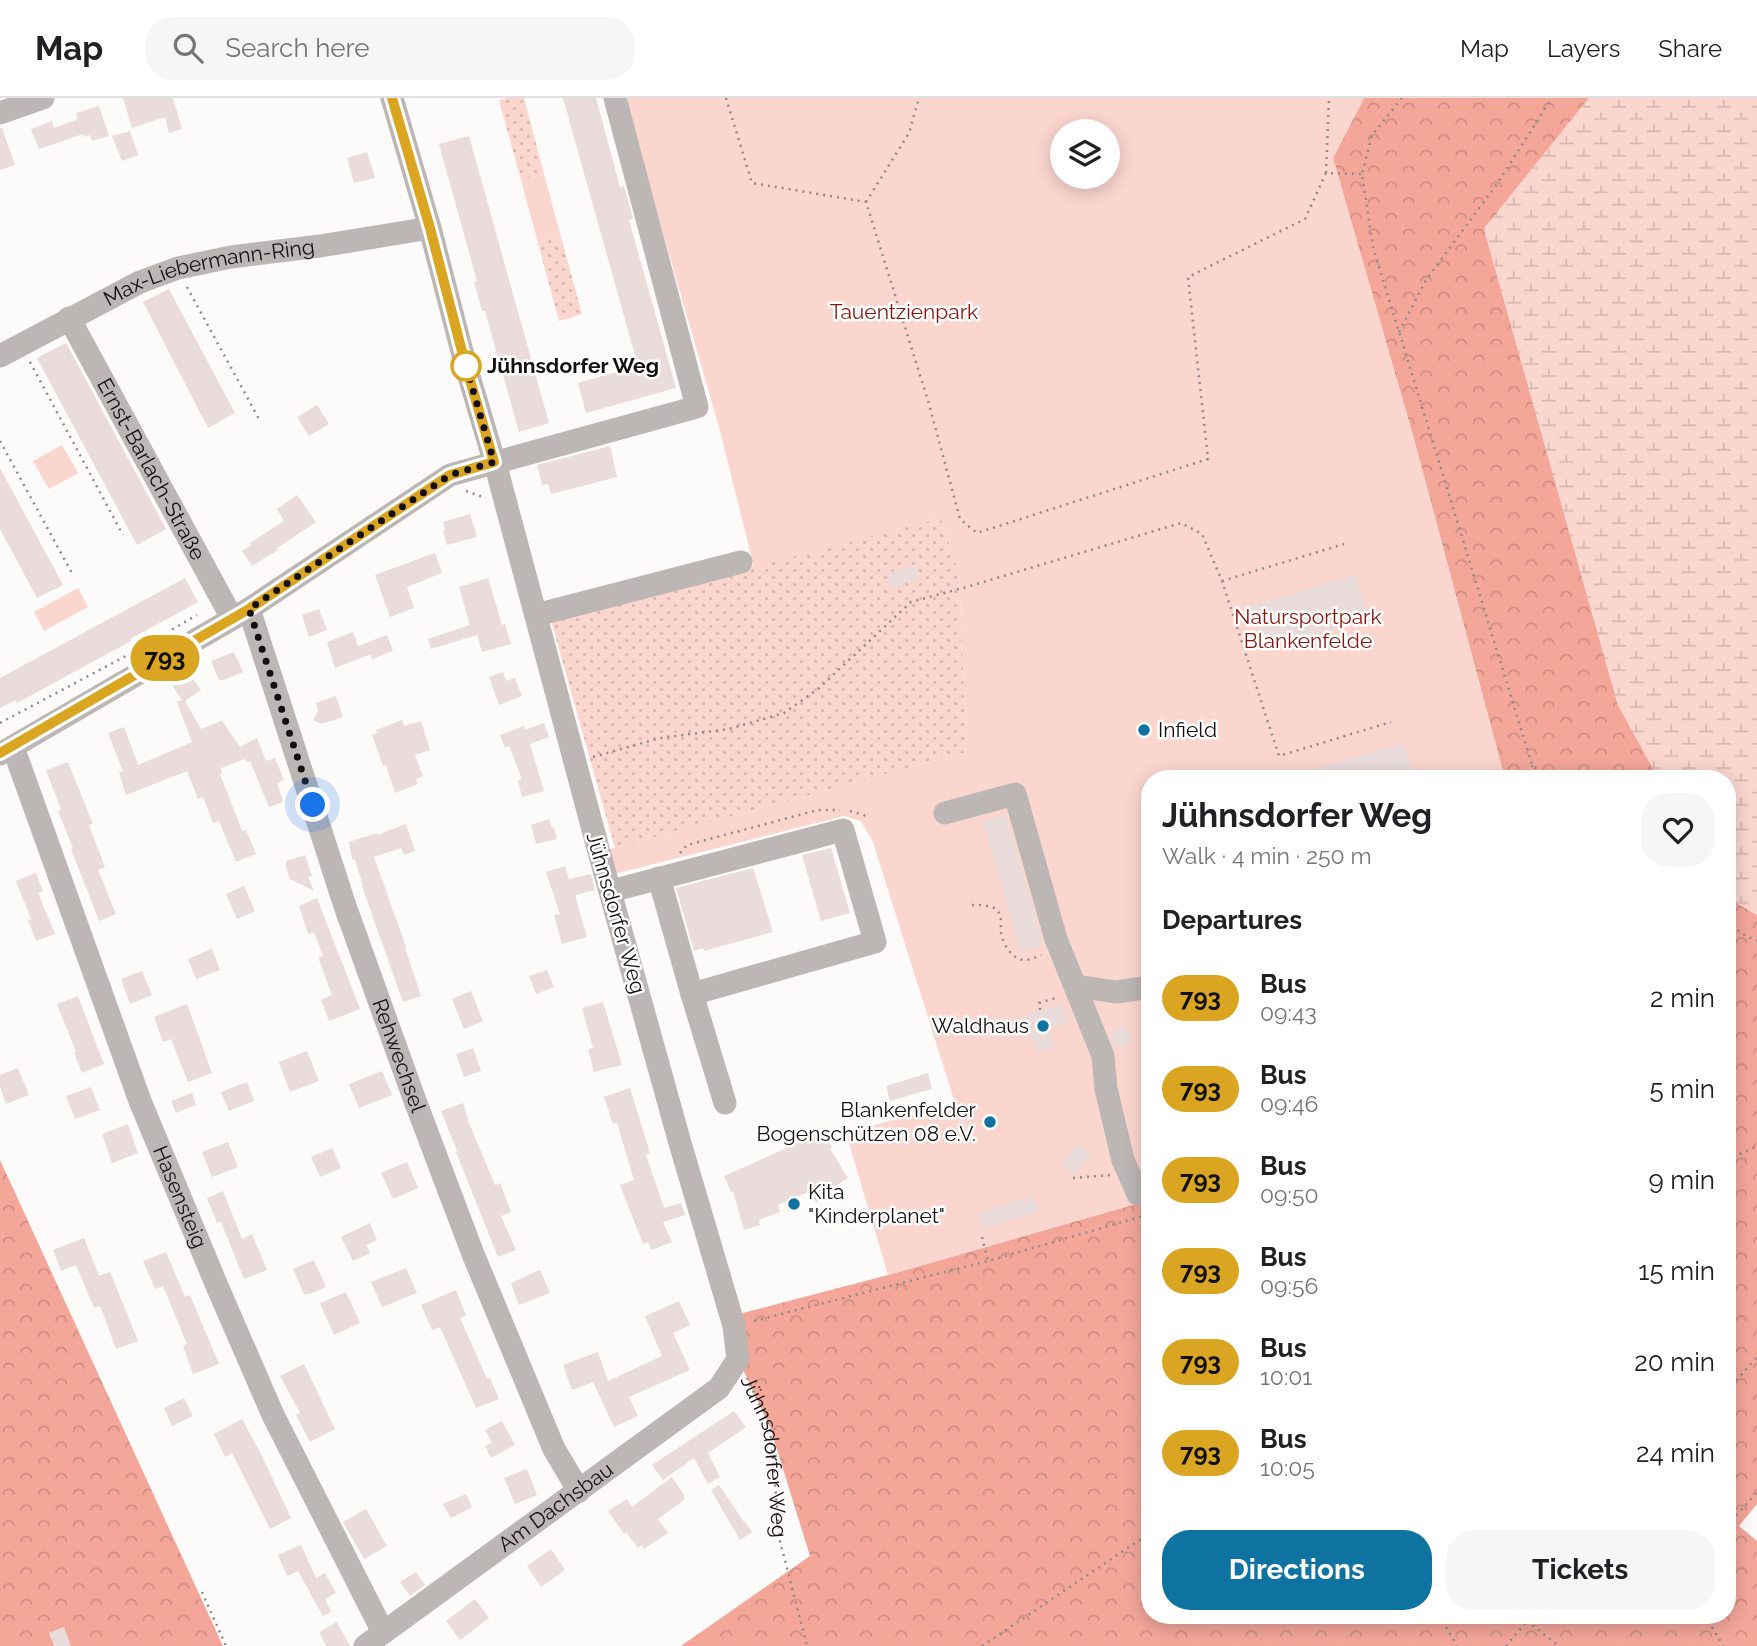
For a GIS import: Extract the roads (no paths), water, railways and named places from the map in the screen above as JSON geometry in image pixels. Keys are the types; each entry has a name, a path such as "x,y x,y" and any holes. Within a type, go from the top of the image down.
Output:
{"street":[{"path":"0,113 43,98"},
{"name":"Jühnsdorfer Weg","path":"392,98 680,1143 734,1326 738,1359"},
{"path":"6,750 240,614 450,475 697,407 615,98"},
{"name":"Max-Liebermann-Ring","path":"0,356 140,282 178,268 230,257 320,247 430,228"},
{"name":"Ernst-Barlach-Straße","path":"69,318 240,614"},
{"path":"536,615 741,562"},
{"name":"Rehwechsel","path":"240,614 473,1254 554,1449 579,1491"},
{"name":"Hasensteig","path":"6,750 140,1101 273,1415 374,1639"},
{"path":"946,813 1015,794 1058,944 1103,1056 1106,1089 1123,1160 1141,1205"},
{"path":"611,891 843,830 875,942 692,994"},
{"path":"659,878 724,1103"},
{"path":"1077,989 1116,992 1141,988"},
{"name":"Am Dachsbau","path":"374,1639 719,1388 738,1359"}],"place":[{"name":"Jühnsdorfer Weg","path":"466,366"},
{"name":"Infield","path":"1144,730"},
{"name":"Waldhaus","path":"1043,1026"},
{"name":"Blankenfelder Bogenschützen 08 e.V.","path":"990,1122"},
{"name":"Kita \"Kinderplanet\"","path":"794,1204"}],"park label":[{"name":"Tauentzienpark","path":"904,312"},
{"name":"Natursportpark Blankenfelde","path":"1308,629"}]}
